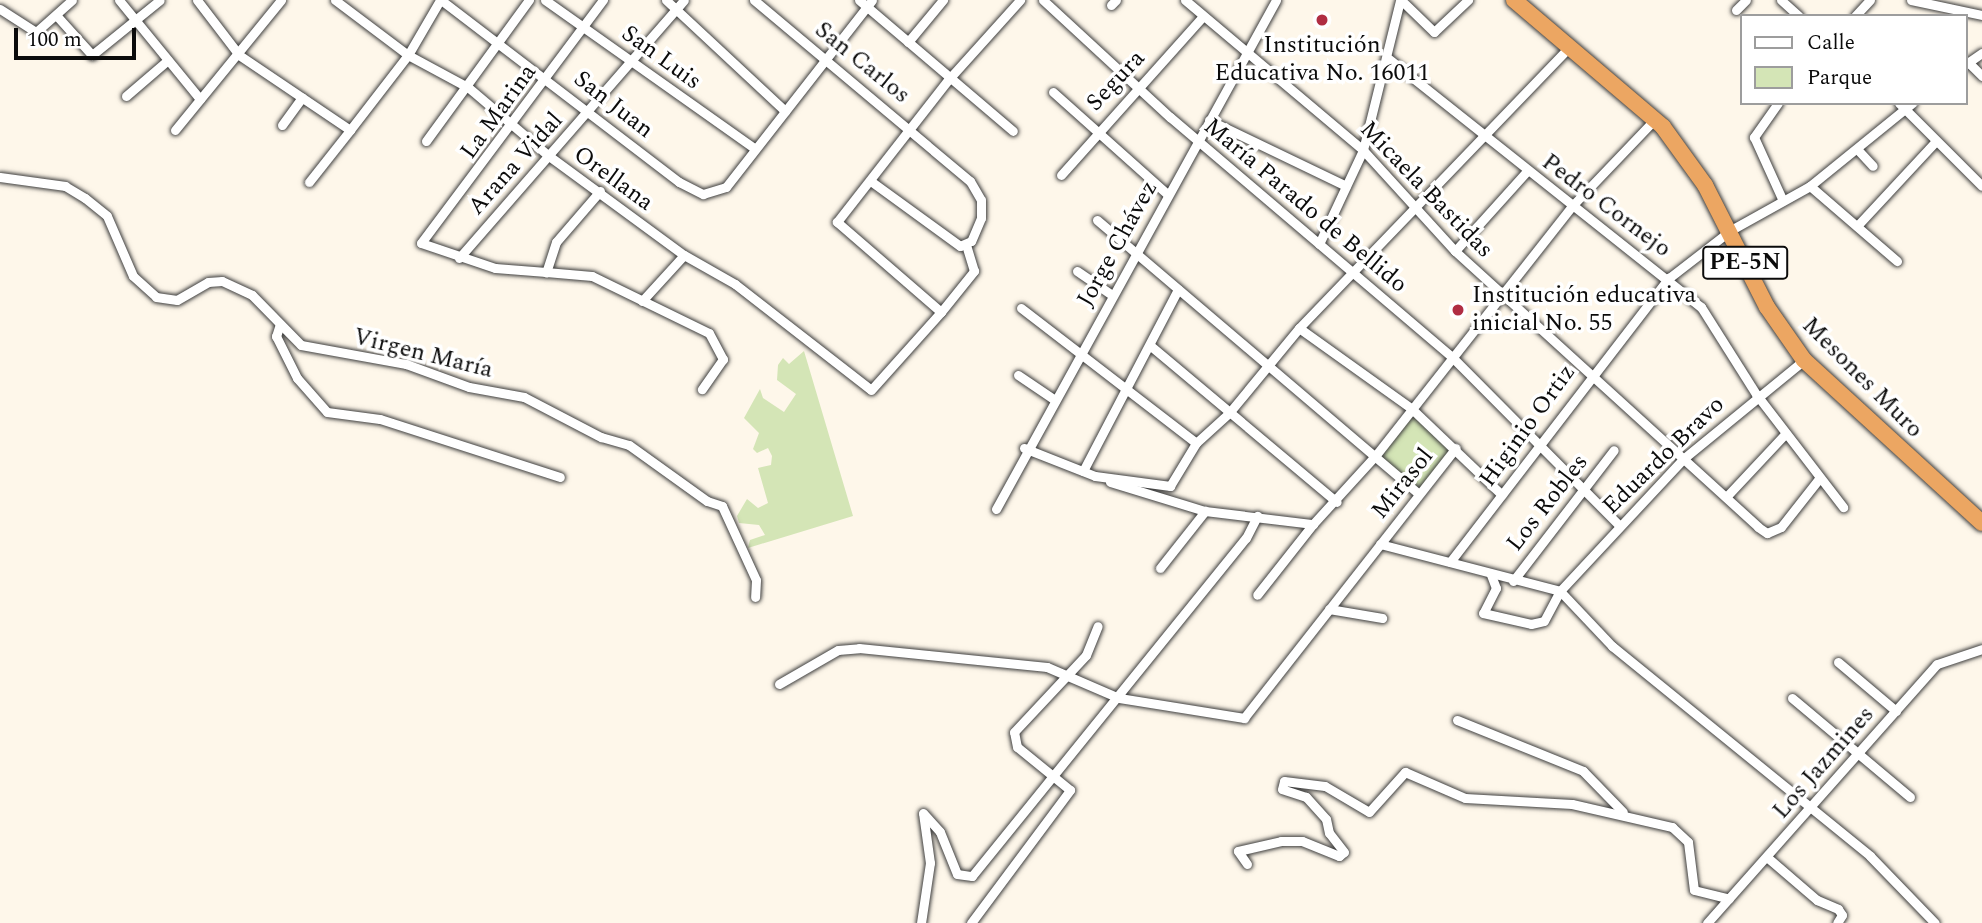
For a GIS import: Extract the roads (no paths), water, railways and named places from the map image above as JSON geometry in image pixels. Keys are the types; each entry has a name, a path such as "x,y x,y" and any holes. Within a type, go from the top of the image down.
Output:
{"highway":[{"name":"Mesones Muro","path":"1514,0 1654,120 1692,163 1731,230 1767,307 1804,360 1982,523"}],"street":[{"path":"119,0 200,99"},
{"path":"57,15 92,55 160,0"},
{"path":"197,0 239,55 350,130"},
{"path":"175,130 239,55 281,0"},
{"name":"Orellana","path":"335,0 408,55 469,89 549,156 684,255 735,284 869,389 875,390 941,312"},
{"path":"309,181 408,55 441,0"},
{"name":"San Juan","path":"441,0 703,194 718,194 726,187 753,148"},
{"path":"426,141 469,89 529,0"},
{"name":"San Luis","path":"545,0 753,148"},
{"name":"La Marina","path":"459,258 421,243 513,126 603,0"},
{"path":"666,0 785,111"},
{"name":"Arana Vidal","path":"459,258 590,112 630,58 684,0"},
{"name":"San Carlos","path":"754,0 825,57 977,188 981,218 966,245"},
{"path":"908,42 943,0"},
{"path":"872,182 919,221 966,245 974,271 941,312 838,228 837,222 912,131 948,80 1020,0"},
{"name":"María Parado de Bellido","path":"1043,0 1198,140 1451,356 1619,525"},
{"name":"Micaela Bastidas","path":"1185,0 1363,150 1455,251 1502,296 1592,372 1758,527 1776,531 1818,480"},
{"name":"Jorge Chávez","path":"996,509 1024,448 1055,400 1276,0"},
{"path":"1401,0 1434,32 1468,0"},
{"path":"1319,244 1363,150 1389,59 1401,0"},
{"path":"1736,10 1745,0"},
{"path":"1781,0 1797,14"},
{"path":"1857,14 1870,0"},
{"path":"1910,0 1982,15"},
{"path":"0,9 36,32 57,15 66,2"},
{"path":"753,148 785,111 866,2 948,80 1013,131"},
{"name":"Segura","path":"1061,175 1094,133 1203,16"},
{"path":"1096,476 1170,486 1196,443 1229,413 1299,328 1569,47"},
{"name":"Pedro Cornejo","path":"1389,59 1571,207 1670,278 1718,327 1756,394 1818,480 1843,508"},
{"path":"126,96 168,60"},
{"path":"1968,64 1982,76"},
{"path":"1053,92 1094,133 1167,194"},
{"path":"282,125 302,97"},
{"path":"1777,105 1754,136 1783,201"},
{"path":"1905,105 1934,143 1980,180"},
{"name":"Higinio Ortiz","path":"1450,562 1592,372 1670,278 1731,230 1810,186 1857,149 1905,105"},
{"path":"1209,120 1346,186"},
{"path":"1257,595 1313,524 1337,502 1376,455 1451,356 1571,207 1654,120"},
{"path":"1857,226 1934,143"},
{"path":"1857,149 1873,166"},
{"path":"1455,251 1527,171"},
{"name":"Virgen María","path":"0,177 65,186 85,198 107,216 134,276 156,297 177,300 208,282 222,281 252,295 301,345 405,364 469,387 524,397 601,436 629,445 722,506 755,580 755,597"},
{"path":"1810,186 1897,261"},
{"path":"546,272 556,242 600,191"},
{"path":"1097,220 1418,493"},
{"path":"642,301 684,255"},
{"path":"459,258 495,268 592,276 709,333 718,344 723,359 702,389"},
{"path":"1077,271 1112,295"},
{"path":"1083,471 1125,391 1152,347 1178,289"},
{"path":"1021,308 1125,391 1196,443"},
{"path":"280,324 276,335 296,378 327,412 380,418 560,477"},
{"path":"1299,328 1412,409 1456,448 1502,495"},
{"path":"1152,347 1337,502"},
{"name":"Eduardo Bravo","path":"1491,575 1496,584 1483,605 1487,614 1539,624 1560,591 1683,458 1756,394 1804,360"},
{"path":"1017,375 1055,400"},
{"path":"1727,496 1786,433"},
{"path":"1024,448 1096,476 1205,511 1313,524"},
{"name":"Mirasol","path":"1119,698 1244,718 1456,448"},
{"name":"Los Robles","path":"1513,581 1614,450"},
{"path":"1160,568 1205,511"},
{"path":"921,923 930,863 923,813 940,832 957,874 968,878 1119,698 1246,538 1257,516"},
{"path":"1380,544 1513,581 1560,591 1612,646 1870,856 1935,923"},
{"path":"1329,609 1382,618"},
{"path":"971,923 1070,790 1017,747 1014,732 1086,655 1098,626"},
{"path":"779,684 838,650 859,649 1017,662 1066,675 1119,698"},
{"name":"Los Jazmines","path":"1707,923 1768,858 1810,806 1937,664 1982,649"},
{"path":"1838,662 1896,710"},
{"path":"1792,698 1910,797"},
{"path":"1457,720 1583,771 1623,812"},
{"path":"1247,864 1238,851 1281,841 1302,841 1339,856 1344,852 1306,797 1282,789 1284,781 1293,778 1325,786 1368,812 1405,772 1465,798 1623,812 1681,832 1691,852 1694,890 1729,899"},
{"path":"1768,858 1817,900 1838,909 1842,915 1837,923"}],"place":[{"name":"Institución Educativa No. 16011","path":"1322,20"},
{"name":"Institución educativa inicial No. 55","path":"1458,310"}]}
